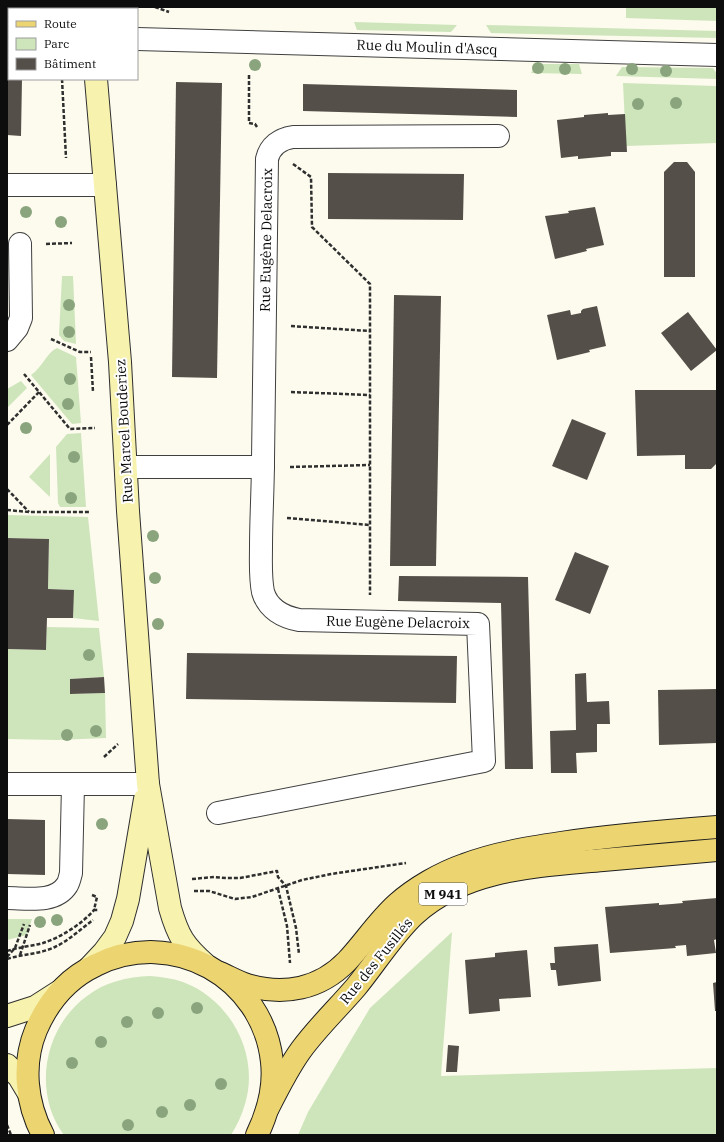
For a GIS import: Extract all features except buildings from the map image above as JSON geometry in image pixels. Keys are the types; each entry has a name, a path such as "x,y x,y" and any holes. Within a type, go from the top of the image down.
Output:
{"main road":[{"name":"Rue Marcel Bouderiez","path":"96,80 120,362 148,784 170,908 175,924 181,938 191,952 213,969"},
{"name":"Rue Marcel Bouderiez","path":"89,968 108,947 115,937 122,921 128,899 148,784"},
{"name":"Rue des Fusillés","path":"41,1132 34,1116 28,1092 28,1068 31,1044 42,1016 60,991 89,968 100,963 123,955 147,952 166,953 184,956 247,985 262,989 282,991 312,986 327,978 346,962 382,919 397,904 413,892 462,865 492,855 587,839 717,827"},
{"name":"Rue des Fusillés","path":"268,1108 290,1066 308,1041 345,1001 415,914 436,898 457,886 478,878 520,869 717,850"},
{"path":"213,969 232,982 252,1006 266,1033 272,1062 271,1093 268,1108 257,1135"},
{"path":"7,1016 35,1007 60,991"},
{"path":"7,1065 19,1077 28,1092"}],"street":[{"name":"Rue du Moulin d'Ascq","path":"138,40 717,55"},
{"name":"Rue Eugène Delacroix","path":"218,813 484,762 478,624 299,620 287,618 276,611 267,602 261,578 267,159 271,149 276,143 293,137 498,136"},
{"path":"7,185 105,185"},
{"path":"7,340 17,328 21,318 20,244"},
{"path":"126,466 263,467"},
{"path":"7,784 148,784"},
{"path":"14,898 41,899 61,892 67,884 71,873 73,784"}],"path":[{"path":"249,75 249,123 255,124 271,149 311,177 312,227 370,284 370,622"},
{"path":"62,80 65,154"},
{"path":"265,324 370,331"},
{"path":"51,339 80,352 91,352"},
{"path":"24,374 70,430 95,428"},
{"path":"264,390 370,395"},
{"path":"7,425 39,392"},
{"path":"263,467 370,465"},
{"path":"7,489 29,512"},
{"path":"7,510 29,512 90,512"},
{"path":"262,518 297,518 370,525"},
{"path":"191,879 214,877 240,878 277,871 278,877 286,886 296,928 299,954"},
{"path":"192,891 209,891 235,899 252,897 278,889 287,926 290,959"},
{"path":"90,894 97,897 94,910"},
{"path":"7,951 43,943 52,939 78,924 94,910 101,898"},
{"path":"94,910 99,910"},
{"path":"7,959 20,955 40,953 56,947 99,915"},
{"path":"20,955 32,919"},
{"path":"7,1125 11,1135"}],"green space":[{"path":"626,7 717,7 717,21 626,18"},
{"path":"354,22 457,25 451,32 357,30"},
{"path":"486,25 717,31 717,38 491,33"},
{"path":"536,64 579,64 582,74 531,73"},
{"path":"622,67 713,68 717,74 717,79 616,76"},
{"path":"623,83 716,86 717,143 626,146"},
{"path":"62,276 73,276 76,344 64,341 59,335"},
{"path":"57,348 76,357 81,423 72,424 31,375 39,368 50,353"},
{"path":"21,381 27,388 7,408 7,389"},
{"path":"81,433 86,507 60,507 58,503 56,447 67,434"},
{"path":"50,454 50,497 29,477"},
{"path":"7,515 88,517 99,621 73,618 73,590 48,589 49,539 7,538"},
{"path":"47,627 99,628 104,677 70,679 70,694 105,693 106,738 57,740 7,739 7,649 46,650"},
{"path":"7,919 32,919 27,935 7,940"},
{"path":"452,932 441,1076 717,1068 717,1135 298,1135 308,1112 370,1008"},
{"path":"150,976 183,982 200,990 215,1002 228,1016 238,1031 245,1049 249,1085 244,1108 231,1135 64,1135 54,1118 48,1100 46,1080 47,1061 52,1042 61,1025 72,1009 87,996 101,987 125,979"}]}
